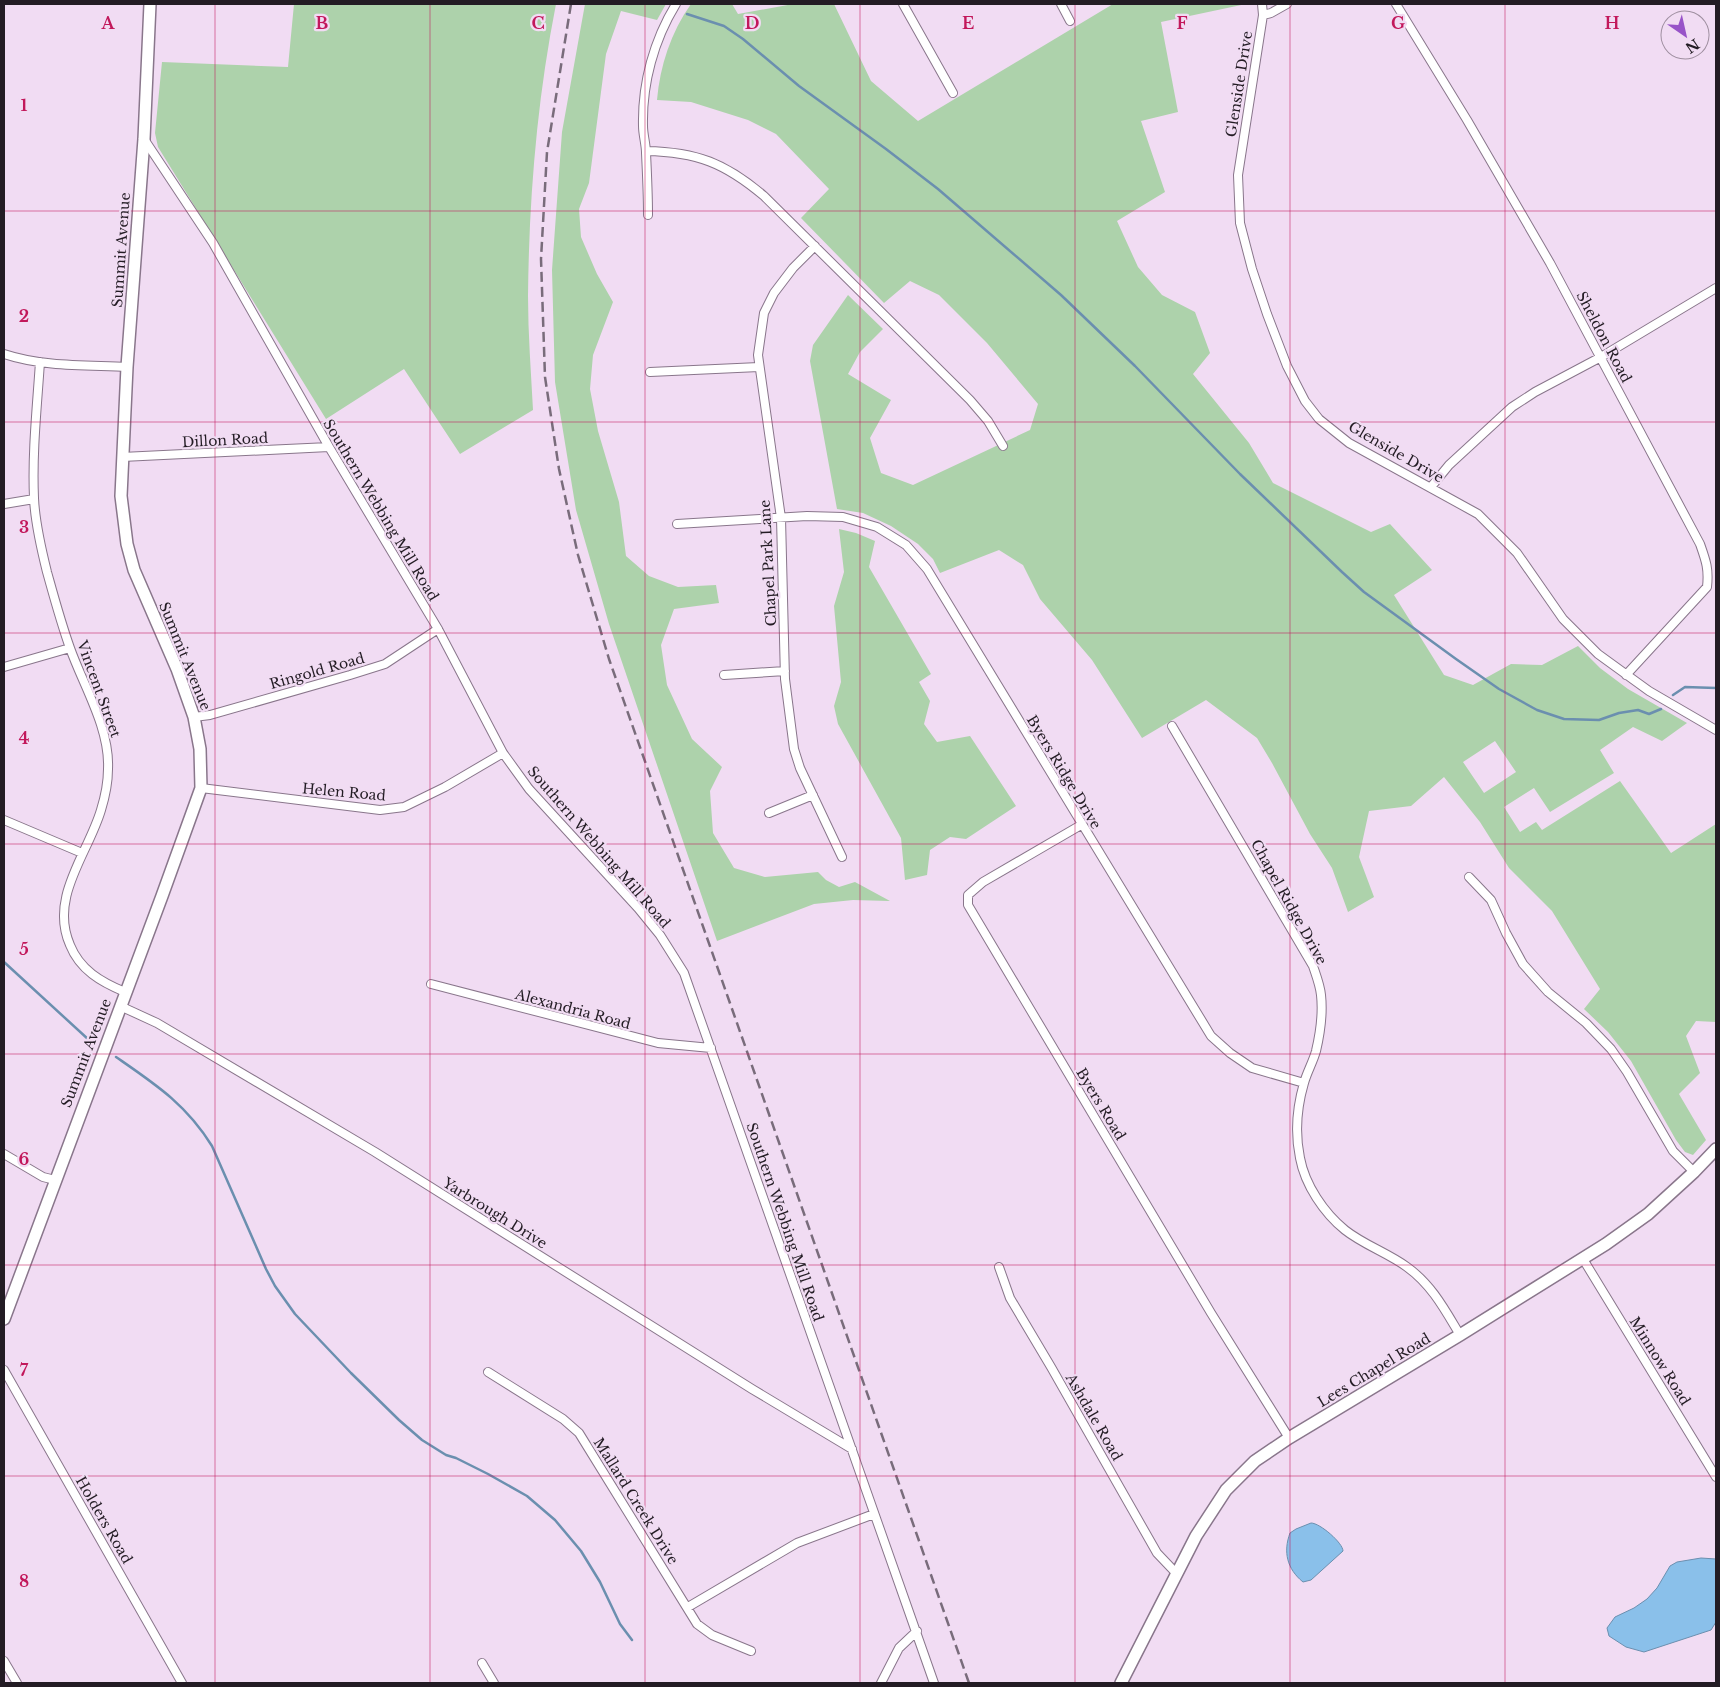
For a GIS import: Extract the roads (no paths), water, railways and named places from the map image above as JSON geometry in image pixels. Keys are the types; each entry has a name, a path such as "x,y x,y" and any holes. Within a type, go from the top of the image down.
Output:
{"main road":[{"name":"Summit Avenue","path":"4,1319 201,788 200,749 194,717 177,669 145,597 127,544 121,496 127,367 144,139 150,4"},
{"name":"Lees Chapel Road","path":"1121,1683 1196,1536 1226,1490 1256,1461 1289,1438 1583,1258 1648,1214 1716,1149"}],"street":[{"path":"648,215 646,151 643,126 646,88 654,50 667,18 676,4"},
{"path":"903,4 953,93"},
{"path":"1061,4 1070,21"},
{"name":"Glenside Drive","path":"1262,4 1263,15 1238,175 1240,223 1252,269 1267,314 1287,366 1305,401 1319,419 1349,443 1478,514 1517,553 1563,619 1598,654 1649,691 1716,730"},
{"path":"1263,15 1271,13 1287,4"},
{"name":"Sheldon Road","path":"1396,4 1467,120 1550,263 1700,544 1708,571 1707,587 1626,675"},
{"name":"Southern Webbing Mill Road","path":"144,139 213,243 329,447 438,629 503,753 529,789 638,908 660,935 684,973 934,1683"},
{"path":"646,151 688,154 706,159 745,180 764,196 970,400 985,417 1003,446"},
{"name":"Chapel Park Lane","path":"815,246 793,268 774,293 764,312 758,355 781,518 785,671 794,749 800,768 842,857"},
{"path":"1430,486 1449,465 1512,407 1534,392 1601,357 1716,288"},
{"path":"4,354 15,358 40,362 127,367"},
{"name":"Vincent Street","path":"40,362 34,450 34,499 39,538 47,573 70,648 98,716 106,745 109,768 101,811 70,884 64,909 64,924 66,937 74,954 94,977 105,984 125,992"},
{"path":"650,372 759,367"},
{"name":"Dillon Road","path":"122,457 329,447"},
{"path":"4,504 34,499"},
{"name":"Byers Ridge Drive","path":"677,524 807,516 842,517 877,527 906,545 926,569 1211,1036 1230,1053 1252,1068 1304,1083"},
{"name":"Ringold Road","path":"194,717 219,712 385,664 438,629"},
{"path":"4,667 70,648"},
{"path":"724,675 785,671"},
{"name":"Chapel Ridge Drive","path":"1172,726 1314,966 1321,994 1321,1019 1316,1052 1304,1083 1299,1105 1297,1132 1300,1158 1309,1186 1327,1212 1345,1230 1407,1267 1426,1284 1436,1295 1460,1335"},
{"name":"Helen Road","path":"201,788 380,810 404,807 445,787 503,753"},
{"path":"769,813 813,795"},
{"path":"4,820 82,853"},
{"name":"Byers Road","path":"1081,824 983,882 968,895 968,904 1211,1313 1289,1438"},
{"path":"1469,877 1491,900 1523,964 1548,992 1586,1023 1612,1048 1674,1151 1694,1172"},
{"name":"Alexandria Road","path":"431,984 658,1043 711,1048"},
{"name":"Yarbrough Drive","path":"120,1006 156,1023 375,1152 752,1389 852,1449"},
{"path":"4,1154 44,1178 55,1180"},
{"name":"Minnow Road","path":"1583,1258 1716,1477"},
{"name":"Ashdale Road","path":"999,1267 1010,1298 1157,1553 1178,1574"},
{"name":"Holders Road","path":"4,1370 182,1683"},
{"name":"Mallard Creek Drive","path":"488,1372 563,1419 579,1434 697,1624 712,1635 751,1651"},
{"path":"688,1607 797,1543 874,1514"},
{"path":"881,1683 899,1648 917,1631"},
{"path":"4,1661 17,1683"},
{"path":"482,1663 494,1683"}],"water":[{"path":"1311,1523 1320,1526 1330,1534 1339,1543 1343,1551 1311,1580 1303,1582 1290,1566 1287,1547 1290,1533"},
{"path":"1701,1558 1716,1559 1716,1622 1711,1630 1644,1652 1626,1647 1609,1636 1607,1628 1615,1617 1647,1599 1657,1588 1670,1566 1677,1562"}],"waterway":[{"path":"687,14 724,26 743,39 799,86 938,189 1061,295 1135,366 1240,474 1364,592 1456,659 1499,689 1537,710 1564,719 1599,720 1619,713 1638,710 1649,714 1661,709"},
{"path":"1673,695 1685,687 1716,688"},
{"path":"4,962 89,1040"},
{"path":"116,1057 169,1096 192,1118 202,1131 212,1146 266,1269 275,1286 295,1314 351,1373 422,1440 446,1455 488,1474 527,1496 555,1520 581,1551 600,1582 620,1624 632,1640"}],"railway":[{"path":"571,4 547,152 541,259 545,377 559,469 578,555 609,659 969,1683"}]}
